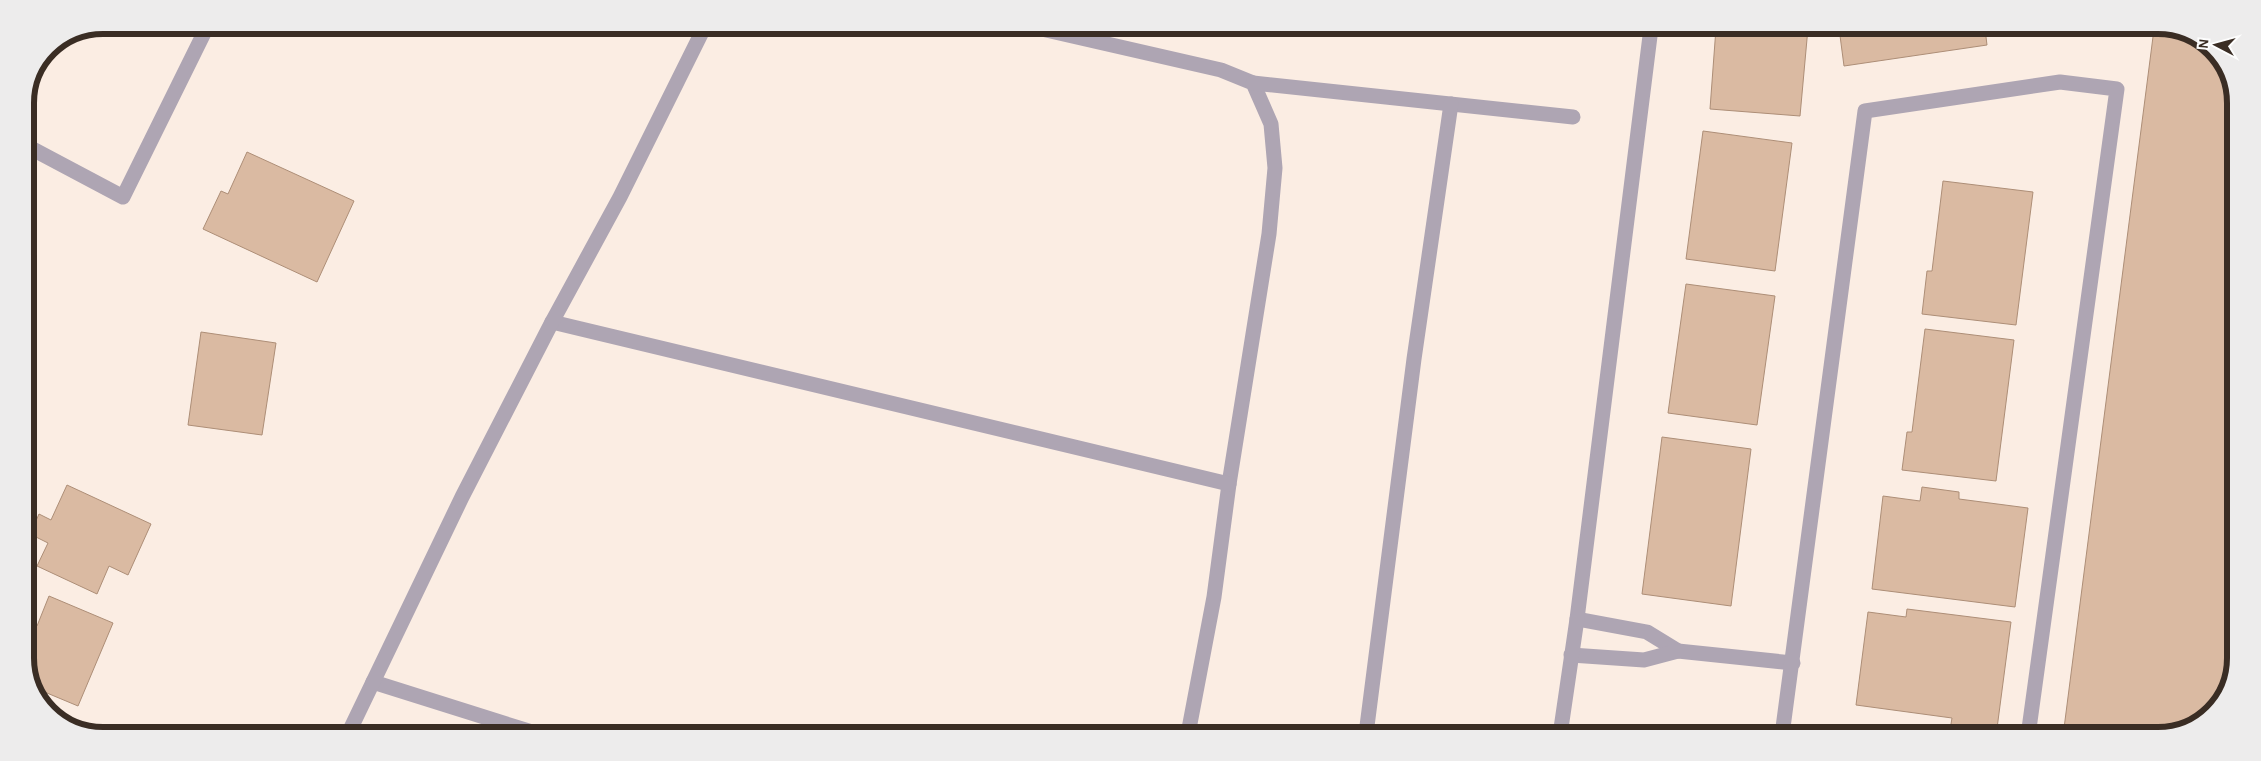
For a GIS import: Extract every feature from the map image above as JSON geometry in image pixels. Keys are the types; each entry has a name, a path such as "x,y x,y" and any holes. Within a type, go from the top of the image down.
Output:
{"street":[{"path":"34,150 123,197 204,34"},
{"path":"351,727 462,497 552,322 620,197 701,34"},
{"path":"1064,34 1221,70 1253,83 1573,117"},
{"path":"1561,727 1577,619 1650,34"},
{"path":"1783,727 1865,112 2060,82 2117,89 2029,727"},
{"path":"1189,727 1214,597 1229,484 1270,234 1275,168 1271,124 1253,83"},
{"path":"1367,727 1414,359 1451,104"},
{"path":"552,322 1229,484"},
{"path":"1577,619 1647,632 1678,651"},
{"path":"1571,655 1644,660 1678,651 1793,663"},
{"path":"373,682 516,727"}],"building":[{"path":"1716,34 1807,34 1800,116 1710,109"},
{"path":"1840,34 1986,34 1987,45 1844,66"},
{"path":"2153,34 2171,35 2191,42 2191,70 2219,70 2225,85 2227,99 2226,671 2220,689 2207,707 2196,716 2180,724 2158,727 2064,727"},
{"path":"1703,131 1792,143 1775,271 1686,259"},
{"path":"247,152 354,201 317,282 203,229 221,191 228,194"},
{"path":"1943,181 2033,192 2016,325 1922,314 1927,271 1932,271"},
{"path":"1686,284 1775,296 1757,425 1668,413"},
{"path":"1925,329 2014,340 1996,481 1902,470 1907,432 1912,432"},
{"path":"201,332 276,343 262,435 188,425"},
{"path":"1662,437 1751,449 1731,606 1642,594"},
{"path":"67,485 151,524 128,575 109,566 97,594 37,566 48,543 34,536 34,525 39,514 51,520"},
{"path":"1922,487 1959,492 1959,499 2028,508 2015,607 1872,589 1883,496 1920,501"},
{"path":"49,596 113,623 78,706 41,689 37,680 34,662 34,625 37,626"},
{"path":"1907,609 2011,622 1997,727 1950,727 1952,718 1856,705 1868,612 1906,617"}]}
